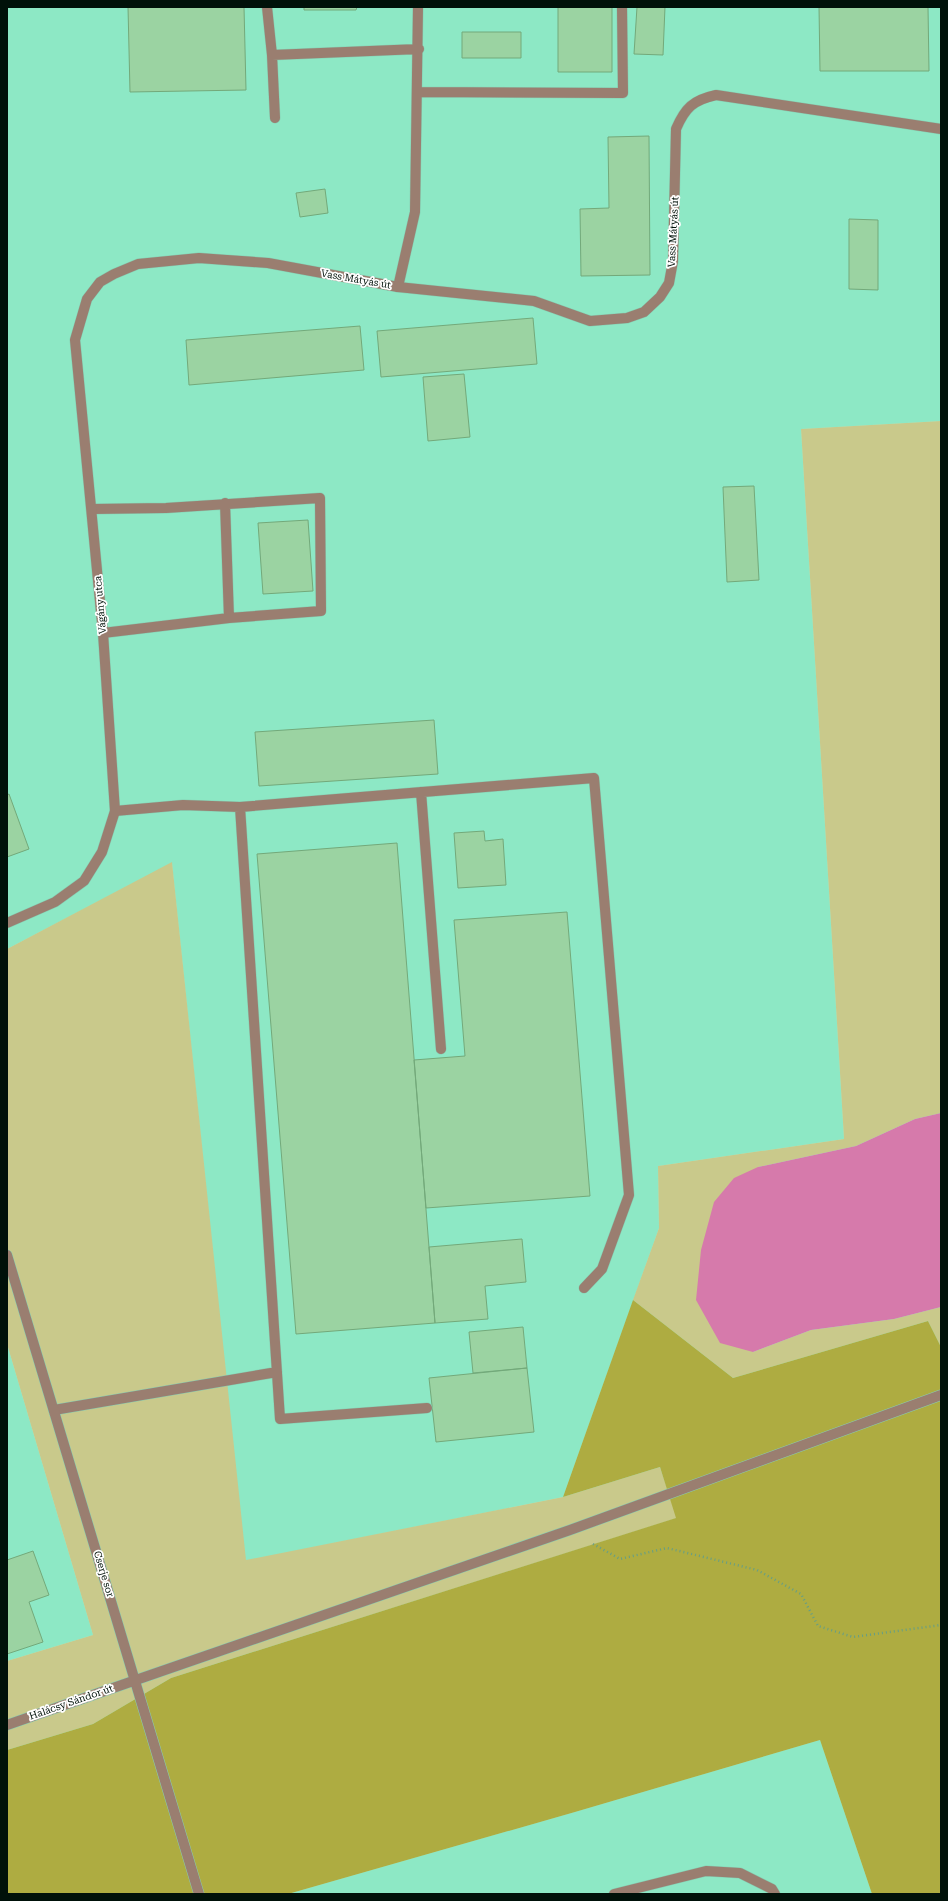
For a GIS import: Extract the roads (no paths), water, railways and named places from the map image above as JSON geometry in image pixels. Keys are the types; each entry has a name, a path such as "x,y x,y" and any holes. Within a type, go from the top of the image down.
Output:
{"street":[{"path":"267,7 272,55 275,118"},
{"path":"398,287 415,212 419,49 418,7"},
{"path":"418,92 623,93 622,7"},
{"path":"272,55 419,49"},
{"name":"Vass Mátyás út","path":"138,264 199,258 268,263 398,287 534,301 590,321 627,318 644,312 660,297 669,283 673,261 676,129 682,116 690,106 701,98 716,95 941,129"},
{"name":"Vágány utca","path":"7,923 56,902 84,881 102,852 115,811 103,633 75,340 87,299 100,282 114,274 138,264"},
{"path":"92,509 166,508 320,498 320,611 230,618 103,633"},
{"path":"225,503 230,618"},
{"path":"115,811 183,805 240,807 594,778 629,1195 602,1269 584,1288"},
{"path":"421,792 441,1049"},
{"path":"240,807 280,1419 427,1408"},
{"name":"Cserje sor","path":"7,1255 136,1680 199,1894"},
{"path":"54,1410 277,1372"},
{"name":"Halácsy Sándor út","path":"7,1725 570,1530 941,1395"},
{"path":"614,1894 706,1871 740,1873 772,1889 775,1894"}]}
